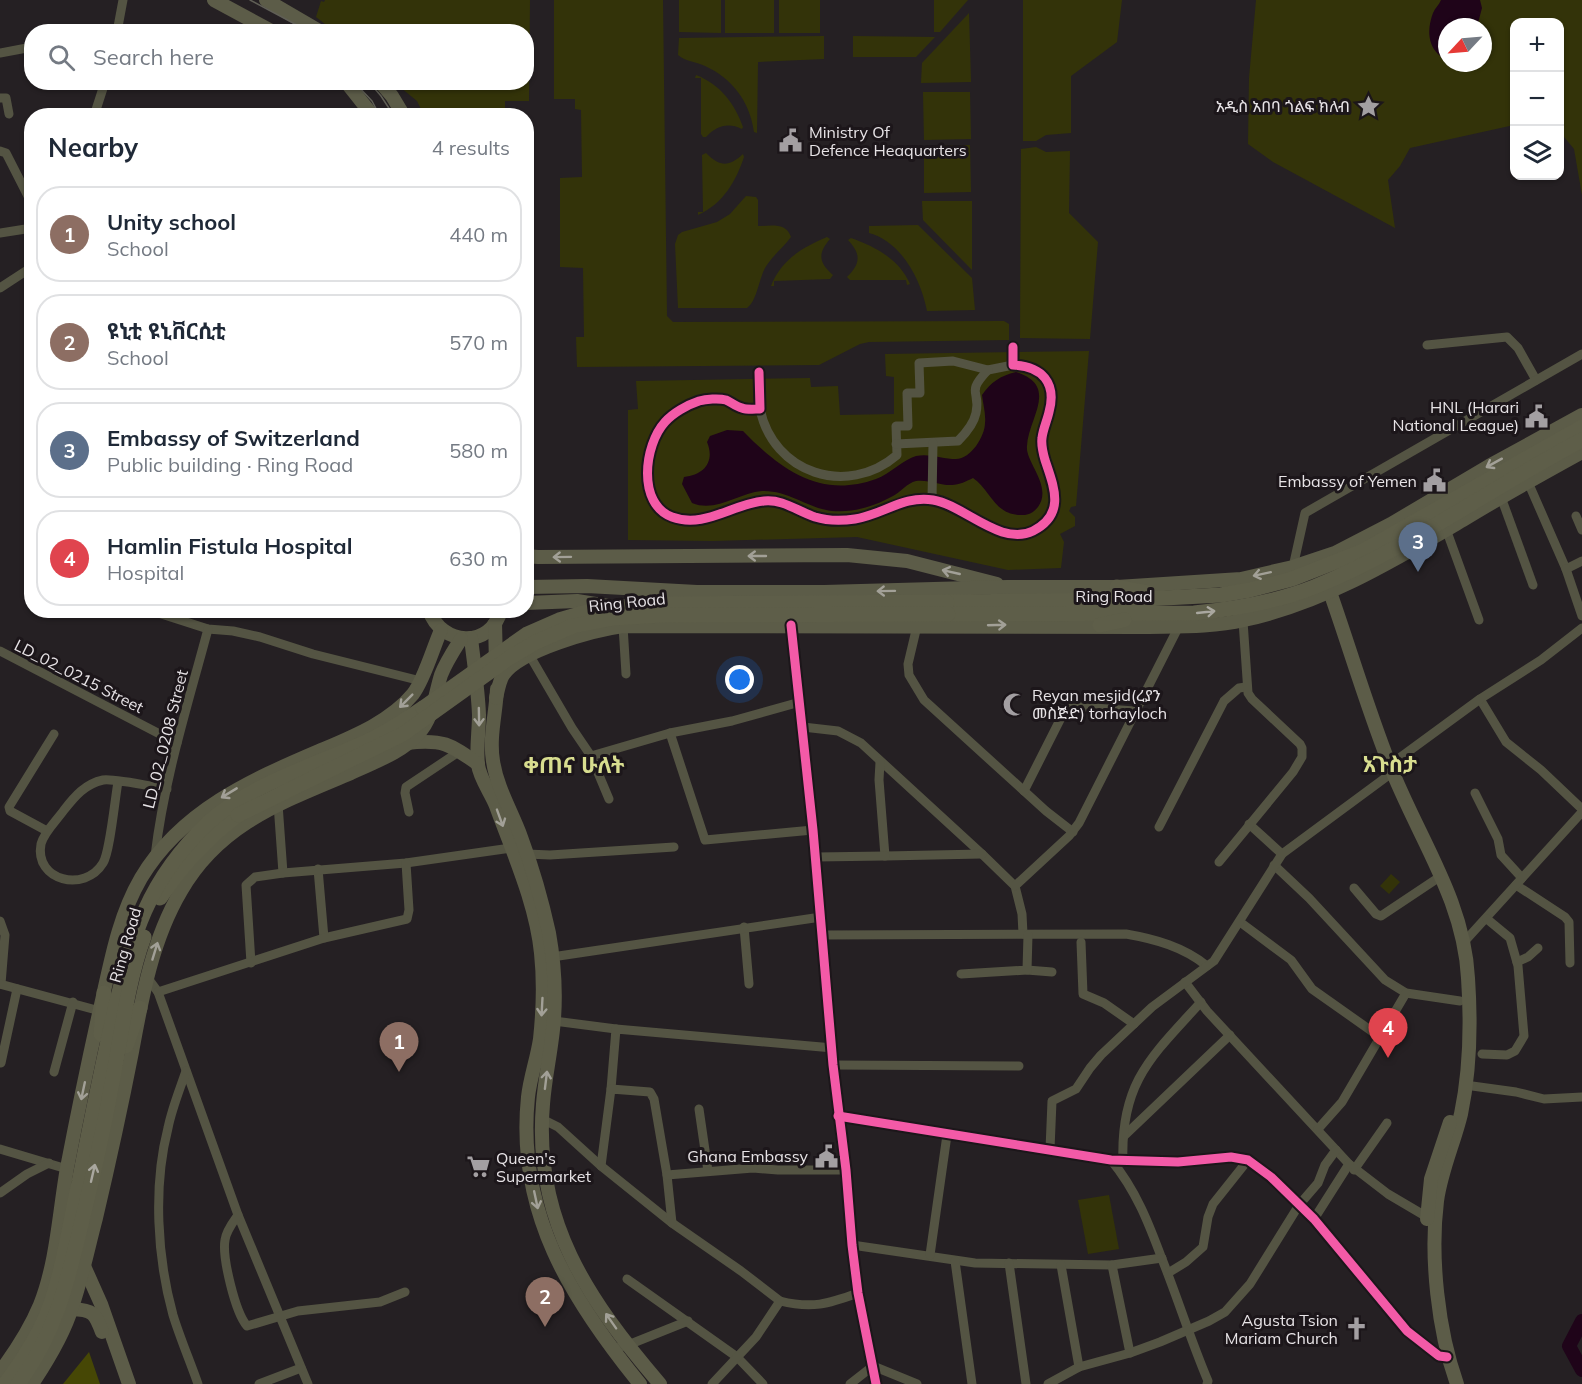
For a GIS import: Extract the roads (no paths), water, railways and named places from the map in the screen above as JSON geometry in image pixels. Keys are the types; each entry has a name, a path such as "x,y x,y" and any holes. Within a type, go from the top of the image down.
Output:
{"highway":[{"name":"Ring Road","path":"1170,597 1221,595 1250,590 1292,579 1341,561 1407,527 1582,427"},
{"name":"Ring Road","path":"5,1384 34,1340 50,1306 104,1090 122,1030 141,945 155,905 178,870 234,810 263,787 371,740 423,708 516,641 542,627 578,614 653,604 948,608 1147,614 1223,610 1275,600 1340,576 1582,440"},
{"path":"1117,587 1170,597"},
{"path":"948,608 1170,597"},
{"path":"1100,625 1147,614"},
{"path":"104,993 104,1090"},
{"path":"104,1090 140,1008"},
{"name":"Ring Road","path":"18,1384 34,1363 61,1304 91,1183 104,1090"}],"main road":[{"path":"214,0 258,24"},
{"path":"268,1 307,24"},
{"path":"353,90 367,108"},
{"path":"387,90 399,108"},
{"name":"Ring Road","path":"534,587 586,586 697,592 824,592 1007,587 1117,587 1241,579 1293,567 1335,553 1582,415"},
{"path":"496,698 504,674 530,656 559,642 623,626 1179,626 1243,621 1328,593 1407,552 1582,452"},
{"path":"534,555 847,555 907,561 1007,587"},
{"path":"1328,593 1390,770 1449,911 1457,939 1462,1042 1454,1113 1431,1179 1428,1264 1448,1384"},
{"path":"534,603 577,601 600,603 654,625"},
{"path":"432,618 441,630 451,636 466,639 481,635 497,618"},
{"path":"500,618 492,730 493,764 527,854 541,952 540,1040 528,1096 527,1122 531,1174 538,1208 552,1252 569,1284 612,1349 640,1384"},
{"path":"0,1372 24,1338 40,1305 48,1278 67,1169 113,946 129,901 155,856 180,830 216,801 270,772 354,736 399,708 414,694 421,681 441,630"},
{"path":"32,1384 50,1355 72,1309 117,1133 147,977 159,936 180,892 191,875 231,832 278,804 375,762 407,743 423,728 432,709 442,672 466,639"},
{"path":"466,639 478,691 478,764 511,848 534,896 552,957 555,993 554,1021 542,1119 546,1183 558,1227 577,1271 628,1345 660,1384"},
{"path":"407,743 437,741 460,751 478,764"},
{"path":"1390,770 1456,909 1464,942 1468,998 1468,1059 1465,1085 1461,1114 1431,1217"},
{"path":"84,1266 101,1304 129,1384"},
{"path":"72,1309 91,1312 96,1317 120,1384"},
{"path":"1443,1357 1457,1384"}],"street":[{"path":"118,24 123,0"},
{"path":"0,52 24,48"},
{"path":"97,108 102,90"},
{"path":"0,98 6,98 9,114"},
{"path":"0,151 6,153 24,188"},
{"path":"0,233 24,229"},
{"path":"0,288 24,272"},
{"path":"1426,345 1507,337 1518,348 1536,380"},
{"path":"1013,347 1013,365"},
{"path":"1293,567 1305,513 1582,354"},
{"path":"759,372 760,409 763,423 772,440 786,455 816,473 834,477 854,477 886,465 897,455 896,426 908,426 908,393 920,393 919,363 953,361 988,370 1013,365 1026,365 1035,369 1046,379 1051,391 1050,410 1041,441 1056,493 1055,506 1046,522 1032,532 1012,535 997,531 952,506 932,500 913,499 857,519 834,521 815,517 781,502 763,501 690,522 670,516 657,506 647,477 648,459 649,450 664,423 684,408 700,401 723,399 743,409 760,409"},
{"path":"896,444 933,448 958,441 965,434 976,413 974,389 978,380 988,370"},
{"path":"932,500 933,448"},
{"path":"1528,482 1566,569 1582,616"},
{"path":"1501,497 1533,585"},
{"path":"1576,516 1582,530"},
{"path":"1446,529 1479,620"},
{"path":"1566,569 1582,561"},
{"path":"174,618 208,629 233,631 260,637 313,654 421,681"},
{"path":"1220,862 1293,772 1302,757 1302,748 1252,699 1246,687 1243,621"},
{"path":"623,626 626,674"},
{"path":"791,626 816,857 833,1065 846,1170 852,1245 858,1293 876,1384"},
{"path":"917,626 908,664 913,685 936,712 1073,832"},
{"path":"1015,886 1079,824 1134,711 1179,626"},
{"path":"1050,1149 1052,1101 1076,1089 1090,1068 1156,1003 1214,961 1282,854 1480,699 1541,660 1582,628"},
{"name":"LD_02_0208 Street","path":"155,856 158,828 177,743 208,629"},
{"name":"LD_02_0215 Street","path":"0,651 177,743"},
{"path":"530,656 591,756 609,799"},
{"path":"1159,827 1224,701 1239,688 1246,687"},
{"path":"1464,942 1487,919 1582,810 1541,770 1506,742 1480,699"},
{"path":"591,756 670,733 732,721 800,702"},
{"path":"1024,791 1068,706 1134,711"},
{"path":"803,727 838,731 861,743 1015,886 1026,935 1027,970"},
{"path":"670,733 705,840 813,830"},
{"path":"48,831 10,811 9,807 54,734"},
{"path":"409,812 406,787 460,751"},
{"path":"880,762 879,780 885,856"},
{"path":"118,782 105,861 92,876 78,881 69,881 55,876 47,868 41,852 41,843 83,788 106,780 167,789"},
{"path":"1475,793 1498,839 1501,855 1519,881 1569,922 1570,963"},
{"path":"278,804 283,873"},
{"path":"1249,824 1282,854"},
{"path":"527,854 550,855 674,847"},
{"path":"251,963 246,885 255,877 318,869 406,863 511,848"},
{"path":"816,857 982,854"},
{"path":"158,992 324,938 406,919 409,910 406,863"},
{"path":"1274,865 1309,898 1385,980 1406,993 1460,1001"},
{"path":"318,869 324,938"},
{"path":"1354,888 1376,914 1381,916 1435,880"},
{"path":"552,957 821,917"},
{"path":"1482,1054 1507,1055 1515,1051 1524,1036 1517,962 1510,938 1487,919"},
{"path":"0,921 5,935 0,984 100,1011"},
{"path":"1240,922 1291,960 1312,988 1322,997 1380,1037"},
{"path":"744,927 749,984"},
{"path":"823,935 1126,934 1181,949 1208,966"},
{"path":"1081,942 1083,994 1104,1003 1134,1024"},
{"path":"1517,962 1528,957 1538,948"},
{"path":"961,974 1027,970 1052,972"},
{"path":"147,977 158,992 238,1215 308,1384"},
{"path":"1185,982 1230,1035 1352,1167 1388,1194 1431,1217"},
{"path":"1,1063 17,989"},
{"path":"1318,1129 1342,1102 1406,993"},
{"path":"54,1072 73,1002"},
{"path":"1201,1002 1155,1052 1136,1082 1125,1113 1124,1136 1117,1161 1143,1211 1162,1258 1190,1330 1208,1381 1207,1384"},
{"path":"554,1021 616,1029 833,1048"},
{"path":"601,1166 616,1029"},
{"path":"1124,1136 1230,1035"},
{"path":"833,1065 1019,1066"},
{"path":"186,1071 164,1148 159,1192 159,1237 173,1315 198,1384"},
{"path":"1465,1085 1516,1092 1544,1099 1582,1097"},
{"path":"611,1089 650,1092 654,1099 667,1175 672,1223"},
{"path":"699,1109 708,1171"},
{"path":"838,1116 1117,1161 1178,1162 1231,1157 1248,1160 1271,1177 1314,1220 1407,1331 1443,1357"},
{"path":"542,1119 558,1127 601,1166 672,1223 780,1301 800,1306 818,1305 858,1293"},
{"path":"1314,1220 1387,1123"},
{"path":"930,1255 947,1135"},
{"path":"0,1149 67,1169"},
{"path":"1048,1384 1065,1380 1079,1367 1130,1353 1190,1330 1225,1312 1250,1284 1299,1205 1317,1183 1335,1150"},
{"path":"27,1157 27,1174"},
{"path":"1168,1273 1186,1262 1203,1246 1208,1217 1213,1204 1248,1160"},
{"path":"0,1193 27,1174 49,1163"},
{"path":"667,1175 753,1168 846,1170"},
{"path":"238,1215 225,1240 226,1258 237,1309 247,1326 298,1311 380,1302 405,1292"},
{"path":"852,1245 930,1255 955,1261 1112,1265 1162,1258"},
{"path":"955,1261 972,1384"},
{"path":"1009,1263 1026,1384"},
{"path":"1061,1265 1079,1367"},
{"path":"1112,1265 1130,1353"},
{"path":"627,1279 737,1357 763,1384"},
{"path":"712,1384 761,1331 780,1301"},
{"path":"612,1349 688,1321"},
{"path":"850,1384 873,1366"},
{"path":"873,1366 917,1384"},
{"path":"264,1383 301,1368"}],"waterway":[{"path":"1582,1321 1569,1346 1582,1370"}],"tram line":[{"path":"250,0 295,24"},
{"path":"362,90 376,108"},
{"path":"376,90 389,108"}],"place":[{"name":"አዲስ አበባ ጎልፍ ክለብ","path":"1368,106"},
{"name":"Ministry Of Defence Heaquarters","path":"791,141"},
{"name":"HNL (Harari National League)","path":"1537,416"},
{"name":"Embassy of Yemen","path":"1435,481"},
{"name":"Embassy of Switzerland","path":"1418,572"},
{"name":"Reyan mesjid(ረያን መስጅድ) torhayloch","path":"1014,704"},
{"name":"Hamlin Fistula Hospital","path":"1388,1058"},
{"name":"Unity school","path":"399,1072"},
{"name":"Ghana Embassy","path":"826,1156"},
{"name":"Queen's Supermarket","path":"478,1167"},
{"name":"ዩኒቲ ዩኒቨርሲቲ","path":"545,1327"},
{"name":"Agusta Tsion Mariam Church","path":"1356,1329"}],"district":[{"name":"አጉስታ","path":"1390,764"},
{"name":"ቀጠና ሁለት","path":"574,765"}]}
